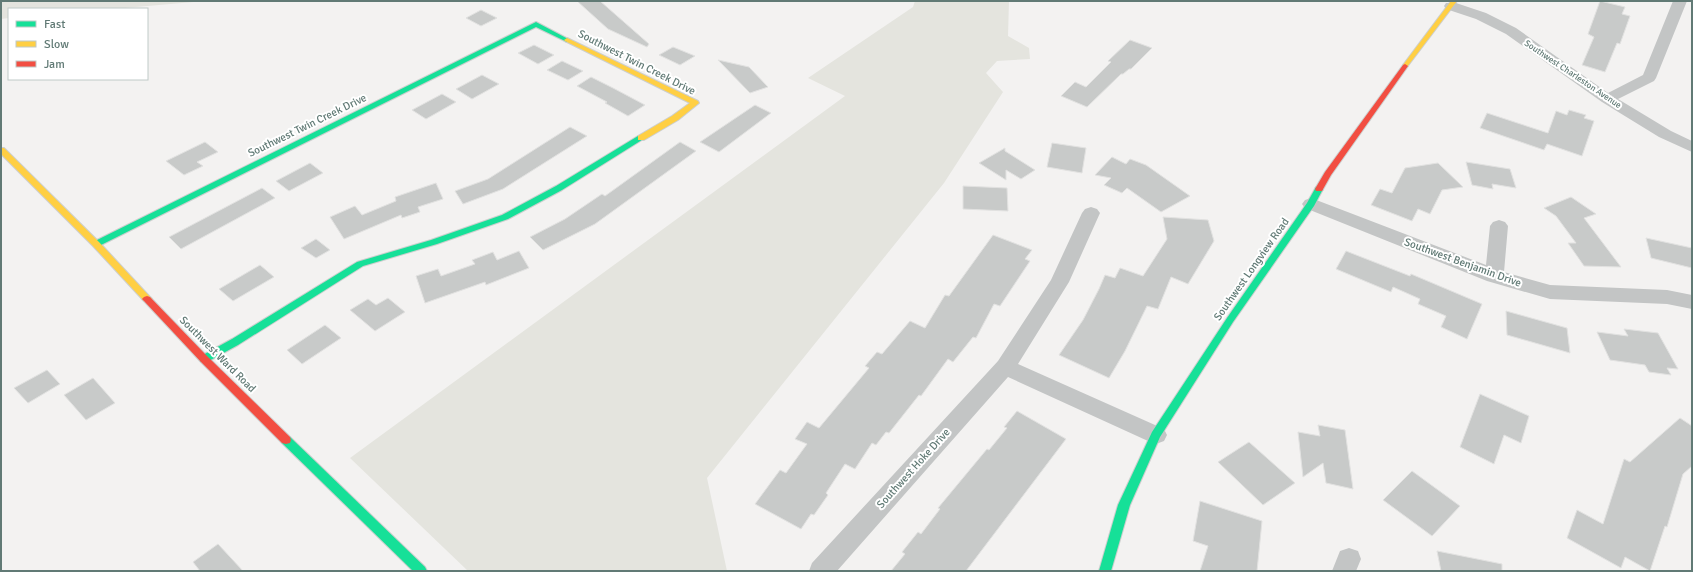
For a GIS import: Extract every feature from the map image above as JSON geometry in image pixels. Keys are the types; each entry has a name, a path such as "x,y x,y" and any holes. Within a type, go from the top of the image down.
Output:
{"street":[{"path":"1607,99 1649,78 1680,1"},
{"name":"Southwest Charleston Avenue","path":"1453,3 1510,31 1607,99 1665,134 1692,148"},
{"name":"Southwest Longview Road","path":"1105,571 1124,505 1156,435 1236,311 1311,204 1328,174 1379,101 1453,3"},
{"name":"Southwest Twin Creek Drive","path":"96,244 536,24 695,103 675,118 559,188 505,217 434,242 360,264 235,342 204,359"},
{"name":"Southwest Ward Road","path":"1,150 96,244 204,359 255,408 314,470 421,571"},
{"name":"Southwest Benjamin Drive","path":"1311,204 1494,276 1550,292 1578,294 1624,294 1666,297 1692,302"},
{"name":"Southwest Hoke Drive","path":"821,571 1005,367 1060,282 1091,213"},
{"path":"1494,276 1499,226"},
{"path":"1005,367 1156,435"}],"shaded area":[{"path":"1,1 205,1 124,8 8,8 8,18 1,19"},
{"path":"915,1 1009,1 1008,36 1029,48 1030,59 997,61 986,73 1003,92 944,183 707,478 727,571 468,571 350,458 845,96 808,78 913,7"}],"building":[{"path":"577,1 600,1 649,44 647,47 608,29"},
{"path":"1600,1 1625,7 1622,14 1630,16 1620,44 1617,43 1605,72 1582,65 1594,37 1588,34"},
{"path":"481,10 497,18 481,26 466,18"},
{"path":"1130,40 1152,48 1131,69 1121,74 1087,107 1061,96 1075,82 1086,87 1111,62 1108,61"},
{"path":"534,45 554,55 538,64 518,53"},
{"path":"673,47 695,56 680,65 659,55"},
{"path":"718,60 749,67 768,87 750,93"},
{"path":"562,61 583,71 568,80 547,70"},
{"path":"482,75 499,84 472,99 456,89"},
{"path":"591,77 645,105 628,116 605,103 607,102 577,86"},
{"path":"442,94 456,102 426,119 412,110"},
{"path":"755,105 771,113 719,152 700,142"},
{"path":"1569,110 1586,115 1584,118 1594,121 1582,156 1547,144 1544,150 1480,128 1487,113 1548,133 1556,111 1567,115"},
{"path":"570,127 587,136 503,189 463,204 455,191 488,179"},
{"path":"205,142 218,152 197,162 203,166 184,175 166,161"},
{"path":"680,142 696,151 595,224 543,250 530,237 565,219 602,194 605,196"},
{"path":"1052,143 1086,148 1082,173 1047,167"},
{"path":"1005,148 1005,151 1035,170 1021,179 1006,170 1006,180 979,163"},
{"path":"1112,157 1126,164 1130,159 1146,165 1190,196 1161,212 1127,188 1122,193 1104,185 1111,178 1095,175"},
{"path":"1466,162 1510,169 1516,188 1492,184 1493,189 1472,185"},
{"path":"310,163 323,173 289,191 276,181"},
{"path":"1438,163 1463,187 1442,190 1430,214 1418,209 1412,221 1371,205 1380,189 1392,193 1405,168"},
{"path":"436,183 443,199 418,207 420,212 402,218 401,215 344,239 330,217 355,206 362,215 396,201 395,197"},
{"path":"963,186 1007,188 1008,211 963,209"},
{"path":"262,188 275,198 181,249 169,237"},
{"path":"1571,197 1596,214 1584,218 1621,267 1584,266 1568,243 1576,243 1556,216 1544,208"},
{"path":"1163,217 1208,220 1214,241 1188,284 1171,277 1158,309 1147,306 1125,351 1109,378 1059,355 1083,320 1105,275 1115,278 1120,268 1143,276 1167,239"},
{"path":"993,235 1032,250 1025,259 1030,261 1000,306 994,304 976,338 973,337 953,362 948,359 921,396 919,395 889,433 886,432 876,445 872,443 855,469 845,464 826,493 828,495 814,515 811,514 801,529 755,504 780,470 786,473 807,444 795,439 807,422 819,428 869,368 865,366 877,352 882,354 910,321 925,328 945,295 949,296"},
{"path":"1646,238 1692,248 1692,268 1651,258"},
{"path":"316,239 330,250 316,258 301,248"},
{"path":"519,251 529,268 486,285 485,282 425,303 416,276 438,269 441,276 475,264 472,260 493,252 497,260"},
{"path":"1346,251 1410,276 1411,274 1482,304 1467,339 1441,327 1446,316 1418,304 1420,299 1393,287 1391,292 1336,269"},
{"path":"260,265 274,277 233,301 219,289"},
{"path":"388,298 405,312 375,331 350,310 368,299 376,305"},
{"path":"1506,311 1567,328 1570,353 1507,335"},
{"path":"325,325 341,338 302,364 287,350"},
{"path":"1624,329 1658,333 1678,369 1667,368 1671,375 1649,372 1645,365 1610,360 1597,332 1628,336"},
{"path":"47,370 60,384 28,403 14,388"},
{"path":"93,378 115,403 86,420 64,395"},
{"path":"1480,394 1529,416 1521,443 1504,435 1494,464 1460,447"},
{"path":"1017,411 1066,439 966,571 891,571 905,554 902,552 918,532 921,534 940,509 938,508 987,449 989,450 1007,428 1004,427"},
{"path":"1680,418 1692,426 1692,466 1683,474 1667,527 1665,526 1650,571 1625,557 1621,568 1567,538 1577,510 1603,524 1624,459 1630,462"},
{"path":"1318,425 1345,430 1353,489 1326,483 1323,463 1303,477 1298,432 1320,436"},
{"path":"1249,442 1295,483 1263,505 1218,462"},
{"path":"1412,471 1460,506 1432,536 1383,500"},
{"path":"1200,501 1262,521 1257,571 1200,571 1208,546 1193,541"},
{"path":"218,544 243,571 200,571 193,562"},
{"path":"1437,551 1502,564 1502,571 1441,571"}],"traffic: fast":[{"path":"96,244 536,24 567,40"},
{"path":"204,359 235,342 360,264 434,242 505,217 559,188 641,138"},
{"path":"1105,571 1124,505 1156,435 1230,320 1311,204 1319,189"},
{"path":"286,440 421,571"}],"traffic: slow":[{"path":"1405,66 1454,1"},
{"path":"567,40 695,103 675,118 641,138"},
{"path":"1,150 96,244 147,299"}],"traffic: jam":[{"path":"1319,189 1328,174 1405,66"},
{"path":"147,299 204,359 286,440"}]}
